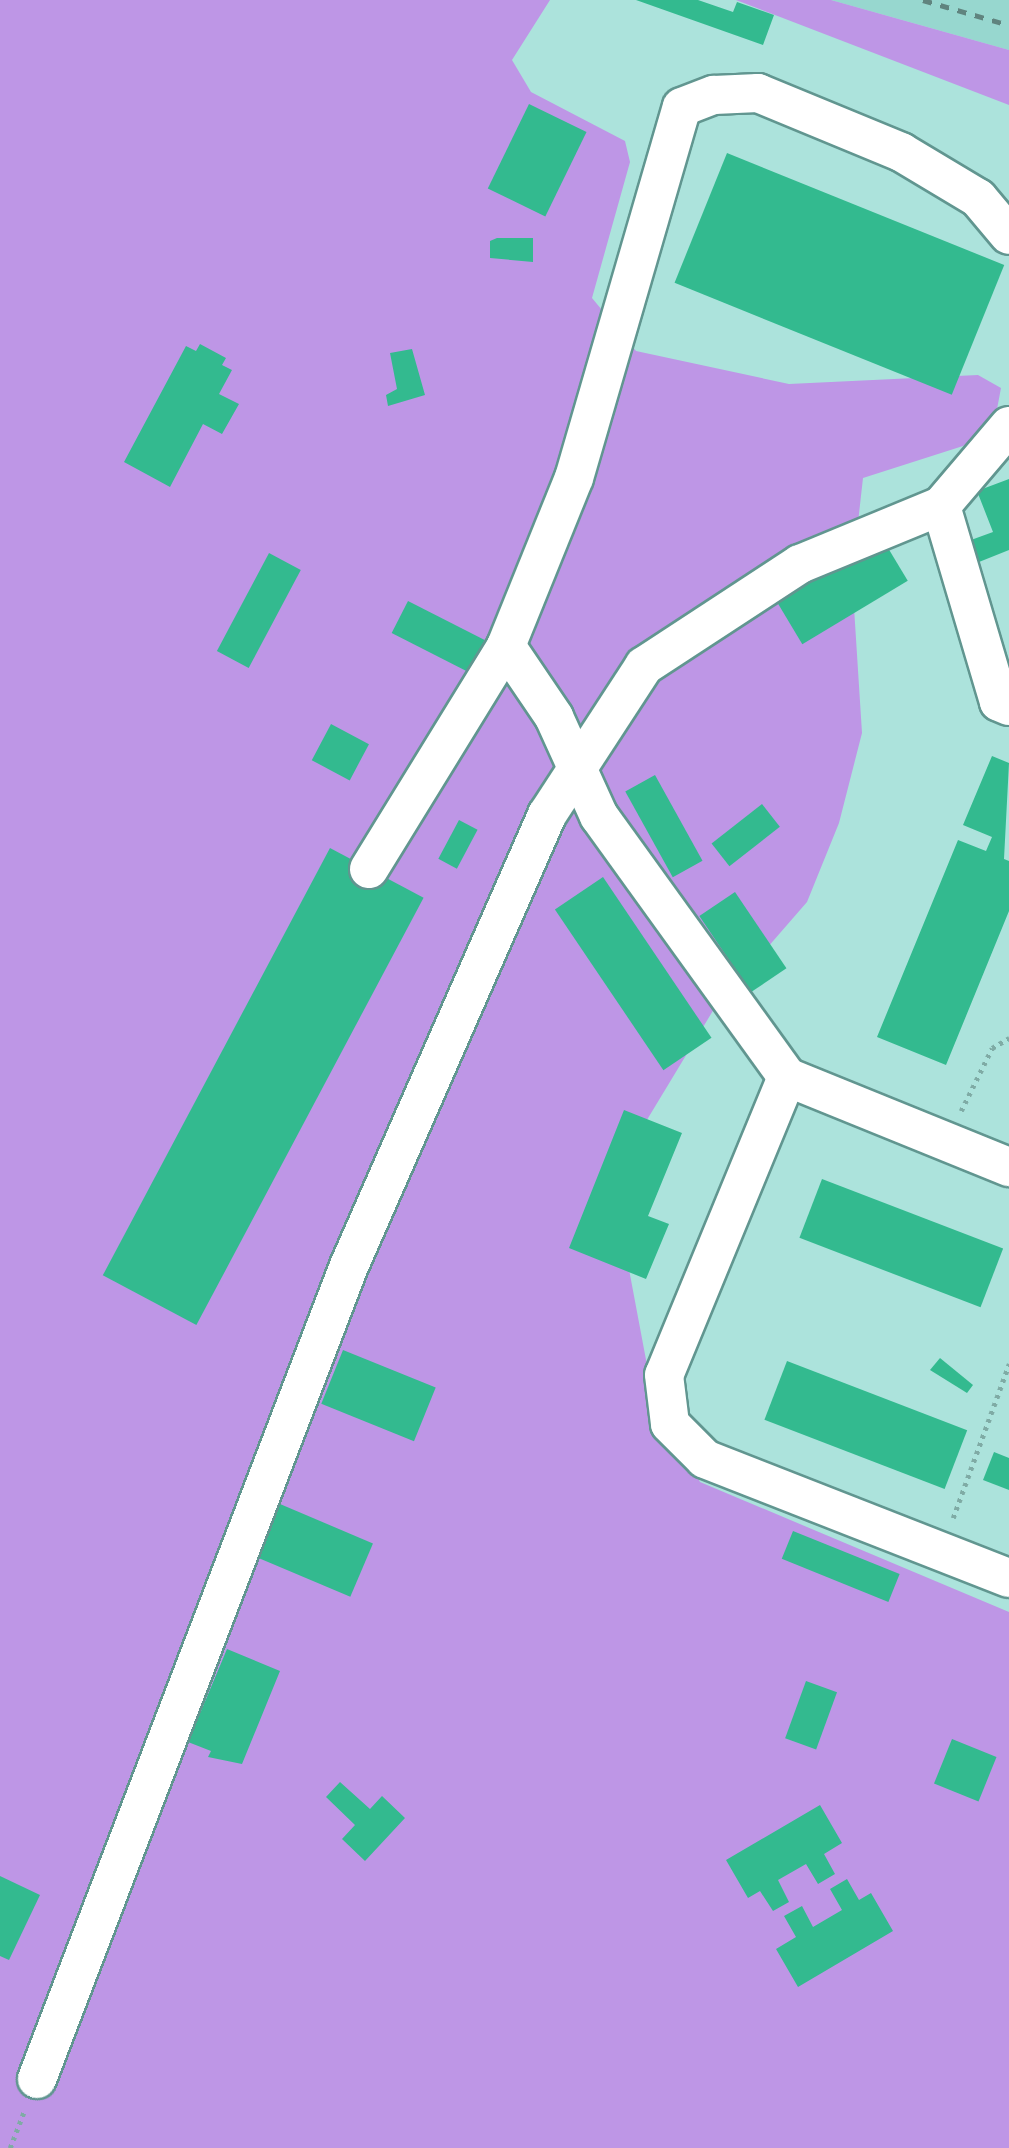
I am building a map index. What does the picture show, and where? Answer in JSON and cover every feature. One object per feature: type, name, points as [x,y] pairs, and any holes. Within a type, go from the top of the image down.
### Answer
[{"type":"lane","points":[[369,869],[506,646],[574,478],[682,107],[714,95],[758,93],[901,152],[978,198],[1009,235]]},
{"type":"lane","points":[[37,2079],[349,1266],[547,815],[644,666],[800,564],[941,506],[993,462],[1009,426]]},
{"type":"lane","points":[[941,506],[999,702],[1009,706]]},
{"type":"lane","points":[[506,646],[554,718],[599,816],[787,1077],[1009,1167]]},
{"type":"lane","points":[[787,1077],[664,1375],[670,1424],[705,1459],[1009,1578]]},
{"type":"path","points":[[947,1142],[992,1048],[1009,1038]]},
{"type":"path","points":[[941,1552],[1009,1364]]},
{"type":"shaded area","points":[[0,0],[550,0],[512,60],[531,92],[625,141],[630,162],[592,298],[636,351],[789,384],[978,375],[1001,388],[994,425],[963,446],[863,478],[852,576],[862,733],[839,823],[807,902],[714,1009],[636,1138],[625,1248],[650,1381],[700,1482],[1009,1612],[1009,2148],[0,2148]]},
{"type":"shaded area","points":[[736,0],[831,0],[1009,50],[1009,105]]},
{"type":"shaded area","points":[[831,0],[1009,0],[1009,50],[906,21]]},
{"type":"building","points":[[636,0],[698,0],[733,12],[737,2],[774,15],[763,45]]},
{"type":"building","points":[[529,104],[587,132],[545,217],[488,188]]},
{"type":"building","points":[[727,153],[1004,265],[952,395],[675,283]]},
{"type":"building","points":[[497,238],[533,238],[533,262],[490,258],[490,241]]},
{"type":"building","points":[[200,344],[226,358],[222,365],[232,370],[219,394],[239,404],[222,434],[203,424],[170,487],[124,462],[186,346],[196,351]]},
{"type":"building","points":[[412,349],[425,395],[388,406],[386,395],[397,389],[390,353]]},
{"type":"building","points":[[1009,479],[1009,550],[979,562],[971,540],[993,532],[977,491]]},
{"type":"building","points":[[882,538],[908,581],[802,644],[777,601]]},
{"type":"building","points":[[269,553],[301,570],[249,668],[217,651]]},
{"type":"building","points":[[408,601],[485,640],[468,672],[392,633]]},
{"type":"building","points":[[331,724],[369,744],[350,780],[312,760]]},
{"type":"building","points":[[992,756],[1009,763],[1004,859],[1009,861],[1009,911],[946,1065],[877,1037],[958,840],[986,851],[992,837],[963,825]]},
{"type":"building","points":[[655,775],[703,861],[673,877],[625,791]]},
{"type":"building","points":[[762,804],[780,827],[729,866],[712,843]]},
{"type":"building","points":[[459,820],[478,830],[457,869],[438,859]]},
{"type":"building","points":[[330,848],[424,898],[196,1325],[103,1275]]},
{"type":"building","points":[[603,877],[711,1038],[663,1070],[555,909]]},
{"type":"building","points":[[735,892],[786,968],[751,992],[699,916]]},
{"type":"building","points":[[624,1110],[682,1133],[648,1216],[669,1224],[646,1279],[569,1248]]},
{"type":"building","points":[[822,1179],[1003,1249],[981,1307],[799,1238]]},
{"type":"building","points":[[343,1350],[436,1387],[414,1441],[321,1404]]},
{"type":"building","points":[[940,1358],[973,1385],[967,1393],[930,1370]]},
{"type":"building","points":[[787,1361],[967,1430],[945,1489],[764,1420]]},
{"type":"building","points":[[994,1452],[1009,1458],[1009,1490],[983,1480]]},
{"type":"building","points":[[280,1504],[373,1543],[350,1597],[257,1557]]},
{"type":"building","points":[[793,1531],[900,1574],[888,1602],[782,1559]]},
{"type":"building","points":[[227,1649],[280,1671],[242,1764],[208,1757],[211,1751],[188,1742]]},
{"type":"building","points":[[806,1681],[837,1692],[816,1750],[785,1738]]},
{"type":"building","points":[[952,1739],[997,1757],[979,1801],[934,1784]]},
{"type":"building","points":[[340,1782],[370,1809],[382,1796],[405,1818],[365,1861],[342,1839],[355,1825],[326,1797]]},
{"type":"building","points":[[820,1805],[842,1843],[824,1854],[835,1874],[818,1884],[806,1864],[778,1880],[789,1902],[773,1911],[760,1891],[748,1898],[726,1860]]},
{"type":"building","points":[[0,1876],[40,1895],[9,1960],[0,1956]]},
{"type":"building","points":[[847,1879],[859,1900],[871,1893],[893,1931],[798,1987],[776,1949],[796,1937],[784,1916],[802,1906],[813,1927],[842,1910],[830,1889]]},
{"type":"railway","points":[[923,0],[1009,25]]}]
